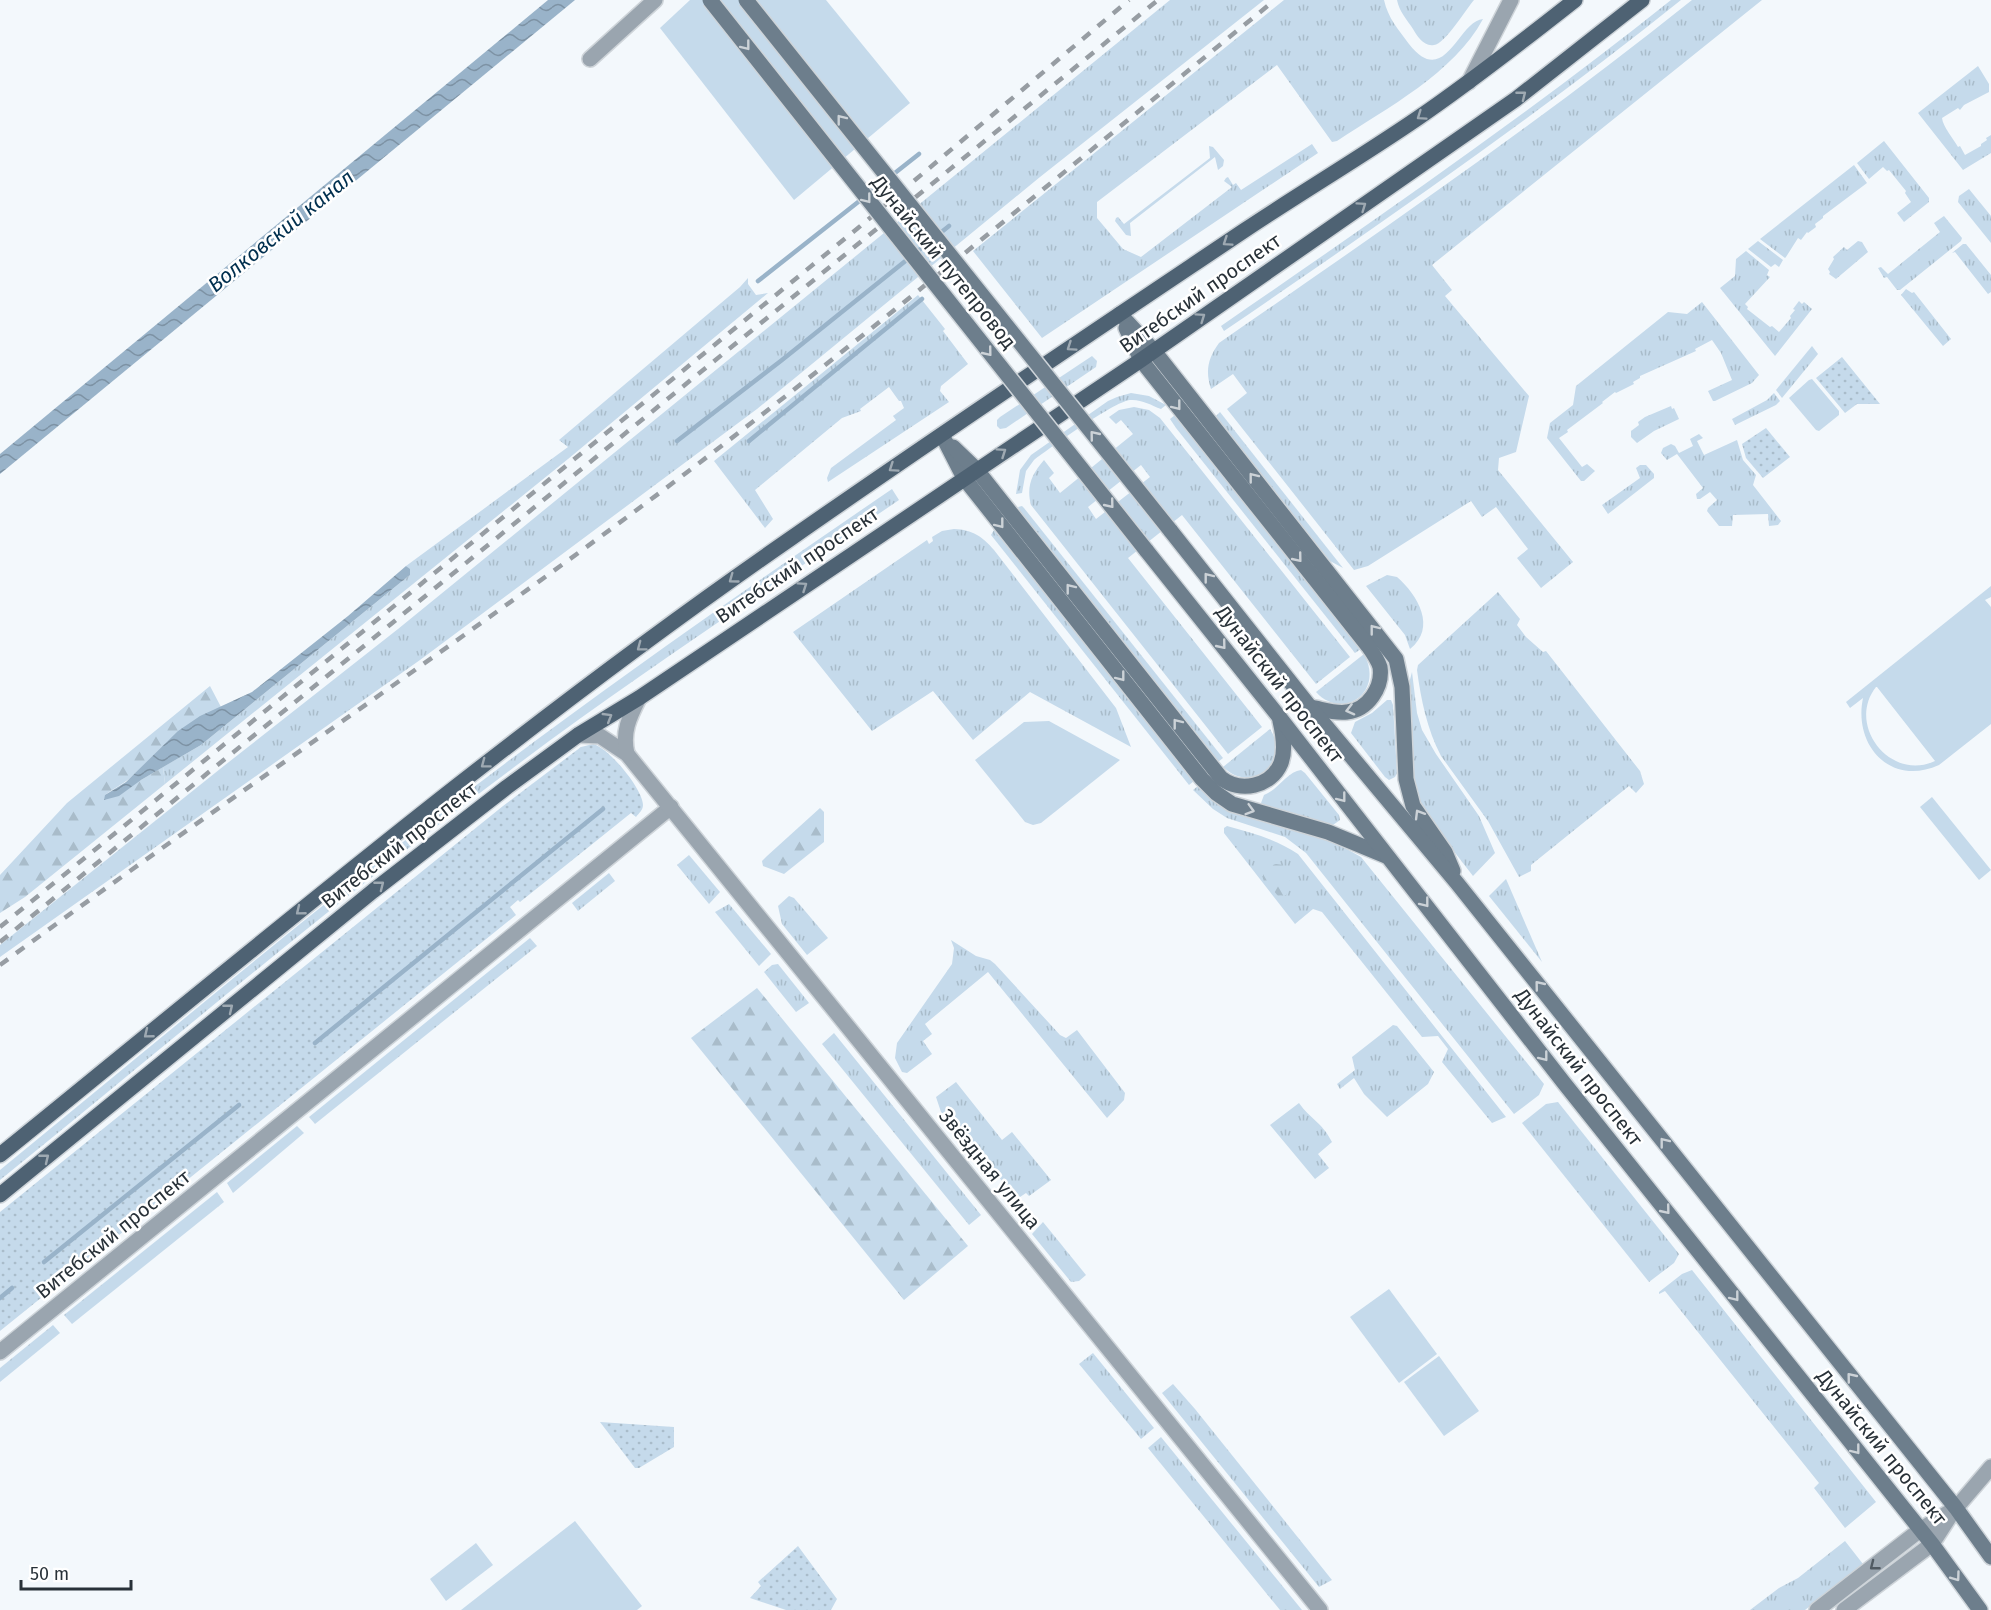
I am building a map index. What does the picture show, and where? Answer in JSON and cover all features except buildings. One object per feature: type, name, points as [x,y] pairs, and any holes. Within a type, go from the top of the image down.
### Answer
[{"type":"main road","name":"Дунайский путепровод","points":[[710,0],[1146,550]]},
{"type":"main road","name":"Дунайский путепровод","points":[[746,0],[1170,530]]},
{"type":"main road","name":"Витебский проспект","points":[[0,1155],[356,865],[481,767],[688,612],[788,540],[1120,314],[1266,216],[1414,121],[1469,82],[1575,0]]},
{"type":"main road","name":"Витебский проспект","points":[[0,1195],[373,891],[578,735],[639,699],[970,473],[1141,360],[1516,99],[1641,0]]},
{"type":"main road","points":[[1120,314],[1154,351],[1396,658],[1402,687],[1406,779],[1413,806],[1445,852],[1457,883]]},
{"type":"main road","points":[[1120,314],[1141,360],[1377,660],[1380,671],[1377,687],[1373,696],[1361,707],[1339,713],[1310,707]]},
{"type":"main road","points":[[942,435],[1195,769],[1216,793],[1241,808],[1328,832],[1389,857]]},
{"type":"main road","points":[[970,473],[1225,781],[1237,786],[1246,786],[1261,783],[1272,775],[1281,763],[1283,754],[1280,718]]},
{"type":"main road","name":"Дунайский проспект","points":[[1170,530],[1310,707],[1457,883],[1956,1508],[1991,1557]]},
{"type":"main road","name":"Дунайский проспект","points":[[1146,550],[1564,1083],[1932,1544],[1980,1610]]},
{"type":"street","points":[[590,59],[655,0]]},
{"type":"street","points":[[1469,82],[1511,0]]},
{"type":"street","points":[[627,754],[624,741],[625,731],[639,699]]},
{"type":"street","name":"Звёздная улица","points":[[578,735],[600,736],[627,754],[1320,1610]]},
{"type":"street","name":"Витебский проспект","points":[[0,1352],[671,807]]},
{"type":"street","points":[[1845,1610],[1932,1544],[1956,1508],[1991,1467]]},
{"type":"street","points":[[1817,1610],[1920,1530],[1956,1508]]},
{"type":"green space","points":[[690,0],[826,0],[910,103],[794,200],[660,28]]},
{"type":"green space","points":[[1170,0],[1264,0],[1040,177],[757,409],[420,660],[0,957],[0,945],[398,629]]},
{"type":"green space","points":[[1284,0],[1384,0],[1391,18],[1409,44],[1421,56],[1432,60],[1442,57],[1466,30],[1483,19],[1455,56],[1437,73],[1398,102],[1337,141],[1332,142],[1277,65],[1097,202],[1097,218],[1123,249],[1141,257],[1232,187],[1224,181],[1226,178],[1228,177],[1233,185],[1236,183],[1241,190],[1312,144],[1318,153],[1042,338],[973,251]]},
{"type":"green space","points":[[1397,0],[1474,0],[1444,39],[1430,45],[1424,43],[1417,35],[1401,12]]},
{"type":"green space","points":[[1671,0],[1681,0],[1513,129],[1224,331],[1221,326],[1505,126]]},
{"type":"green space","points":[[1692,0],[1762,0],[1432,265],[1452,290],[1445,296],[1529,396],[1516,452],[1499,458],[1498,470],[1573,562],[1541,588],[1517,558],[1528,549],[1496,507],[1482,517],[1471,501],[1368,566],[1354,570],[1227,409],[1247,393],[1233,374],[1211,389],[1208,370],[1215,349],[1219,343],[1518,133]]},
{"type":"green space","points":[[1978,66],[1989,84],[1989,92],[1942,118],[1944,125],[1965,155],[1981,146],[1991,135],[1991,153],[1963,170],[1918,113]]},
{"type":"green space","points":[[1884,141],[1929,198],[1929,202],[1904,222],[1897,213],[1911,202],[1906,191],[1889,170],[1883,167],[1869,179],[1857,163]]},
{"type":"green space","points":[[1209,146],[1213,147],[1224,160],[1223,166],[1218,170],[1215,157],[1130,223],[1131,236],[1126,235],[1115,221],[1116,218],[1118,217],[1124,224],[1210,158]]},
{"type":"green space","points":[[1854,165],[1867,183],[1823,216],[1815,224],[1816,227],[1807,232],[1801,240],[1798,238],[1785,258],[1760,239]]},
{"type":"green space","points":[[1969,189],[1991,216],[1991,243],[1958,202],[1959,196]]},
{"type":"green space","points":[[1944,216],[1962,238],[1961,241],[1900,290],[1897,290],[1887,277],[1884,278],[1878,268],[1881,267],[1888,274],[1940,232],[1934,223]]},
{"type":"green space","points":[[1758,241],[1783,260],[1779,267],[1775,264],[1771,267],[1748,249]]},
{"type":"green space","points":[[1858,241],[1862,242],[1868,252],[1836,279],[1829,274],[1828,269],[1833,257],[1844,247],[1847,250]]},
{"type":"green space","points":[[1966,244],[1991,275],[1991,292],[1988,294],[1955,252],[1952,253]]},
{"type":"green space","points":[[1746,251],[1769,270],[1767,275],[1770,277],[1745,304],[1747,309],[1779,332],[1791,318],[1795,310],[1793,309],[1799,301],[1812,309],[1775,356],[1720,288],[1735,276],[1736,259]]},
{"type":"green space","points":[[748,278],[748,284],[756,295],[768,293],[568,459],[165,784],[163,767],[201,745],[410,575],[410,570],[406,566],[568,447],[559,440]]},
{"type":"green space","points":[[1906,289],[1914,292],[1951,339],[1943,346],[1901,295]]},
{"type":"green space","points":[[918,295],[945,329],[943,331],[968,364],[941,386],[940,391],[949,402],[828,482],[827,478],[831,468],[896,420],[893,416],[904,408],[889,387],[860,409],[861,411],[842,418],[755,490],[773,519],[765,528],[714,461]]},
{"type":"green space","points":[[1702,302],[1759,375],[1752,383],[1713,401],[1708,391],[1732,380],[1721,353],[1712,340],[1695,349],[1696,351],[1640,376],[1633,382],[1634,384],[1615,392],[1559,438],[1582,467],[1587,464],[1595,471],[1581,481],[1547,438],[1550,423],[1573,405],[1576,386],[1668,312],[1687,314]]},
{"type":"green space","points":[[1812,346],[1818,354],[1782,398],[1776,390]]},
{"type":"green space","points":[[1092,356],[1097,361],[1096,367],[1006,428],[1000,429],[997,426],[997,420],[1000,417]]},
{"type":"green space","points":[[1842,357],[1880,404],[1857,404],[1845,413],[1816,378]]},
{"type":"green space","points":[[1812,379],[1839,411],[1839,415],[1819,431],[1789,398]]},
{"type":"green space","points":[[1131,393],[1149,396],[1166,405],[1161,409],[1142,401],[1130,400],[1110,409],[1034,460],[1026,471],[1022,493],[1016,494],[1020,470],[1031,455],[1108,401]]},
{"type":"green space","points":[[1774,393],[1780,401],[1776,405],[1735,425],[1732,419],[1767,400]]},
{"type":"green space","points":[[1671,406],[1679,419],[1654,431],[1637,443],[1631,437],[1631,431],[1639,425],[1638,422]]},
{"type":"green space","points":[[1134,407],[1149,410],[1160,418],[1350,657],[1316,684],[1182,515],[1128,558],[1262,727],[1228,754],[1031,505],[1029,492],[1031,481],[1044,460],[1054,473],[1049,478],[1060,493],[1133,434],[1121,420],[1116,424],[1109,417],[1119,410]],"holes":[[[1141,465],[1150,477],[1096,519],[1088,507]]]},
{"type":"green space","points":[[1220,412],[1343,568],[1330,561],[1215,417]]},
{"type":"green space","points":[[1175,415],[1361,649],[1355,653],[1176,428],[1170,419]]},
{"type":"green space","points":[[1766,428],[1790,457],[1763,478],[1746,458],[1742,444]]},
{"type":"green space","points":[[1699,434],[1703,438],[1697,441],[1704,455],[1737,440],[1743,460],[1756,475],[1753,485],[1781,521],[1778,525],[1769,526],[1768,514],[1733,515],[1732,526],[1719,526],[1707,511],[1717,500],[1710,492],[1697,499],[1696,494],[1703,488],[1677,454],[1667,460],[1661,453],[1663,448],[1671,444],[1679,453],[1693,446],[1690,439]]},
{"type":"green space","points":[[1646,465],[1654,474],[1654,478],[1608,514],[1602,505],[1640,478],[1636,468]]},
{"type":"green space","points":[[892,489],[899,500],[656,665],[513,768],[318,920],[0,1180],[0,1170],[383,857],[662,648]]},
{"type":"green space","points":[[1022,506],[1223,758],[1218,762],[1022,515],[1018,507]]},
{"type":"green space","points":[[954,529],[977,535],[994,550],[1116,708],[1131,747],[1030,692],[973,740],[933,691],[872,731],[793,632],[927,540],[929,544],[933,541],[932,537],[942,531]]},
{"type":"green space","points":[[994,530],[1194,781],[1189,785],[991,535]]},
{"type":"green space","points":[[1387,575],[1397,577],[1405,584],[1422,612],[1422,631],[1418,641],[1410,649],[1405,635],[1366,586]]},
{"type":"green space","points":[[1991,586],[1991,597],[1985,600],[1991,607],[1991,724],[1939,765],[1922,770],[1905,771],[1879,758],[1870,746],[1861,716],[1863,698],[1850,708],[1846,702]],"holes":[[[1877,687],[1935,761],[1918,765],[1903,764],[1889,757],[1877,746],[1866,718],[1868,702]]]},
{"type":"green space","points":[[1498,592],[1520,619],[1517,625],[1526,637],[1543,652],[1546,651],[1640,771],[1644,784],[1636,793],[1629,786],[1531,865],[1531,871],[1519,877],[1488,821],[1441,756],[1425,714],[1417,670],[1418,665]]},
{"type":"green space","points":[[1364,654],[1369,668],[1369,680],[1365,691],[1358,698],[1348,703],[1337,704],[1326,700],[1316,692]]},
{"type":"green space","points":[[1412,672],[1417,713],[1422,730],[1479,816],[1495,853],[1473,876],[1422,810],[1413,781],[1408,687]]},
{"type":"green space","points":[[210,686],[221,707],[183,730],[129,779],[105,795],[141,780],[163,767],[165,784],[25,897],[0,913],[0,875],[67,803]]},
{"type":"green space","points":[[1387,700],[1391,700],[1393,705],[1397,773],[1389,780],[1351,733],[1355,722],[1372,713]]},
{"type":"green space","points":[[1049,721],[1120,760],[1041,823],[1033,825],[1025,822],[975,760],[1024,722]]},
{"type":"green space","points":[[1270,729],[1276,753],[1266,771],[1246,778],[1234,775],[1223,767]]},
{"type":"green space","points":[[593,744],[615,760],[637,789],[643,805],[636,817],[631,813],[520,902],[518,900],[510,907],[516,915],[0,1331],[0,1212],[503,806],[581,747]]},
{"type":"green space","points":[[1301,770],[1339,815],[1340,820],[1333,825],[1265,807],[1261,803],[1264,795],[1296,771]]},
{"type":"green space","points":[[1198,786],[1213,801],[1229,812],[1336,843],[1361,857],[1544,1084],[1539,1095],[1514,1114],[1306,853],[1285,837],[1227,818],[1213,809],[1193,790]]},
{"type":"green space","points":[[1932,797],[1991,870],[1979,880],[1920,807]]},
{"type":"green space","points":[[820,808],[824,812],[824,842],[784,874],[763,866],[762,861]]},
{"type":"green space","points":[[1227,826],[1272,840],[1298,854],[1506,1117],[1492,1123],[1442,1062],[1448,1049],[1438,1036],[1422,1037],[1322,912],[1313,909],[1295,924],[1224,833],[1224,828]]},
{"type":"green space","points":[[689,855],[720,892],[709,904],[677,865]]},
{"type":"green space","points":[[1283,865],[1291,885],[1286,895],[1278,896],[1263,878],[1265,867]]},
{"type":"green space","points":[[609,873],[615,881],[578,911],[572,903]]},
{"type":"green space","points":[[1506,879],[1542,962],[1489,896]]},
{"type":"green space","points":[[789,896],[794,898],[828,938],[807,955],[782,924],[778,906]]},
{"type":"green space","points":[[729,904],[771,954],[759,966],[715,912]]},
{"type":"green space","points":[[530,938],[537,946],[315,1124],[309,1117]]},
{"type":"green space","points":[[951,940],[976,956],[995,964],[1060,1035],[1066,1038],[1077,1030],[1125,1093],[1124,1100],[1107,1118],[988,972],[925,1024],[932,1034],[923,1041],[932,1054],[907,1073],[902,1072],[895,1058],[897,1043],[952,964],[954,948]]},
{"type":"green space","points":[[778,964],[809,1003],[796,1012],[764,972],[772,965]]},
{"type":"green space","points":[[757,988],[968,1246],[904,1300],[691,1038]]},
{"type":"green space","points":[[1393,1025],[1397,1026],[1434,1072],[1428,1084],[1387,1117],[1364,1094],[1354,1078],[1340,1089],[1337,1084],[1355,1070],[1352,1057]]},
{"type":"green space","points":[[834,1033],[981,1215],[969,1225],[822,1044]]},
{"type":"green space","points":[[956,1082],[1002,1140],[1012,1132],[1051,1180],[1029,1196],[1026,1193],[1017,1199],[988,1164],[985,1166],[941,1112],[936,1097]]},
{"type":"green space","points":[[1558,1102],[1679,1254],[1674,1263],[1649,1282],[1522,1123],[1546,1104]]},
{"type":"green space","points":[[1299,1103],[1332,1142],[1318,1154],[1329,1168],[1315,1179],[1270,1125]]},
{"type":"green space","points":[[297,1126],[304,1133],[233,1193],[227,1183]]},
{"type":"green space","points":[[217,1192],[224,1202],[72,1324],[64,1315]]},
{"type":"green space","points":[[1043,1222],[1086,1275],[1079,1281],[1071,1282],[1032,1234]]},
{"type":"green space","points":[[1692,1270],[1876,1502],[1845,1528],[1814,1488],[1819,1483],[1665,1291],[1659,1294],[1682,1274]]},
{"type":"green space","points":[[1389,1289],[1437,1354],[1399,1383],[1350,1317]]},
{"type":"green space","points":[[53,1325],[60,1333],[0,1382],[0,1368]]},
{"type":"green space","points":[[1093,1353],[1154,1428],[1141,1439],[1079,1364]]},
{"type":"green space","points":[[1439,1356],[1479,1411],[1444,1436],[1404,1382]]},
{"type":"green space","points":[[1173,1384],[1332,1580],[1319,1587],[1162,1393]]},
{"type":"green space","points":[[600,1422],[674,1427],[674,1447],[639,1468],[635,1468]]},
{"type":"green space","points":[[1161,1437],[1302,1610],[1280,1610],[1148,1448]]},
{"type":"green space","points":[[575,1521],[642,1606],[637,1610],[461,1610]]},
{"type":"green space","points":[[1845,1541],[1863,1564],[1805,1610],[1750,1610],[1779,1588],[1798,1578]]},
{"type":"green space","points":[[476,1543],[493,1565],[446,1601],[430,1579]]},
{"type":"green space","points":[[798,1546],[837,1599],[831,1610],[786,1610],[750,1598],[761,1586],[758,1582]]},
{"type":"water","name":"Волковский канал","points":[[548,0],[575,0],[0,474],[0,454]]},
{"type":"water","points":[[406,566],[410,569],[410,575],[201,745],[141,780],[119,796],[104,800],[105,795],[126,782],[178,731],[200,716],[252,692],[348,616]]},
{"type":"waterway","points":[[758,281],[919,154]]},
{"type":"waterway","points":[[677,441],[949,226]]},
{"type":"waterway","points":[[749,441],[922,299]]},
{"type":"waterway","points":[[315,1043],[603,809]]},
{"type":"waterway","points":[[44,1262],[239,1105]]},
{"type":"waterway","points":[[0,1298],[12,1288]]},
{"type":"railway","points":[[0,927],[858,228],[1129,0]]},
{"type":"railway","points":[[0,942],[1158,0]]},
{"type":"railway","points":[[0,965],[516,598],[686,473],[909,298],[1275,0]]}]
